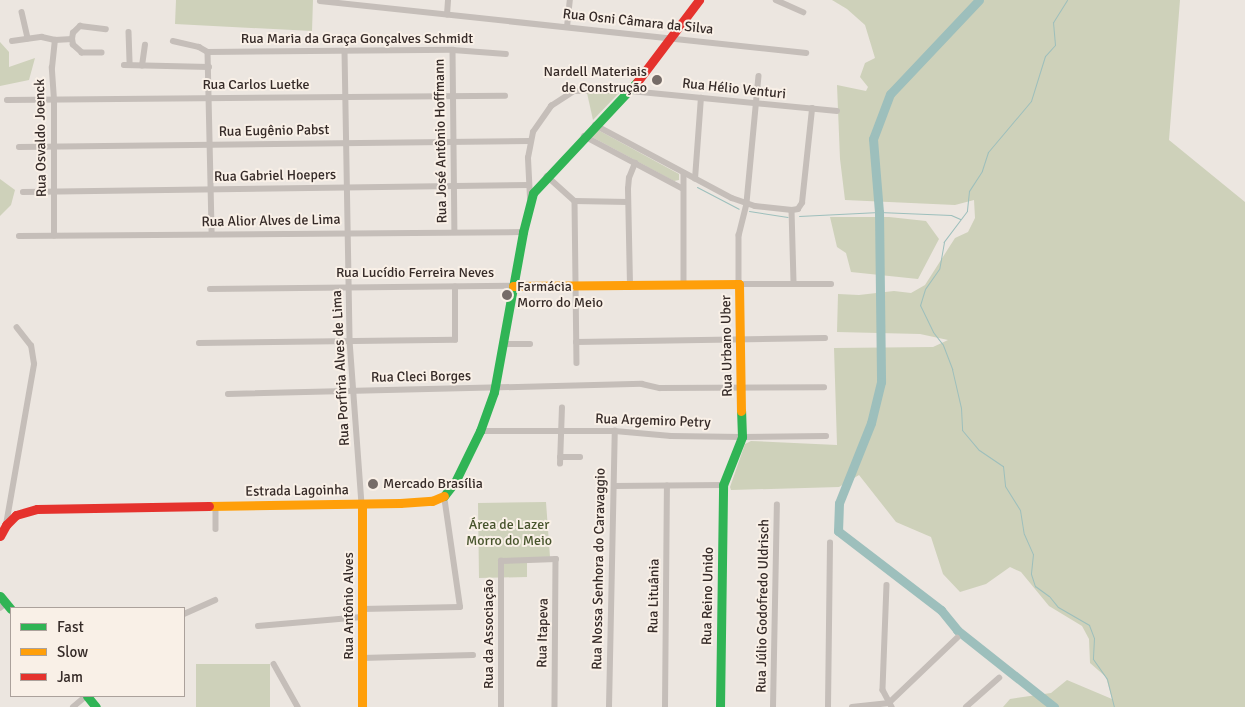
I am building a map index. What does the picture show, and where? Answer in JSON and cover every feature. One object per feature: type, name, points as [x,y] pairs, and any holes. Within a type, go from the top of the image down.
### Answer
[{"type":"main road","points":[[444,496],[455,482],[480,431],[495,388],[530,199],[546,176],[628,91],[700,0]]},
{"type":"main road","name":"Rua Lucídio Ferreira Neves","points":[[513,286],[739,284]]},
{"type":"main road","name":"Rua Urbano Uber","points":[[723,485],[742,437],[739,284]]},
{"type":"main road","name":"Rua Reino Unido","points":[[720,707],[723,485]]},
{"type":"main road","name":"Estrada Lagoinha","points":[[0,536],[6,525],[24,512],[37,509],[426,502],[444,496]]},
{"type":"main road","name":"Rua Antônio Alves","points":[[362,504],[362,707]]},
{"type":"main road","points":[[87,697],[96,707]]},
{"type":"street","points":[[447,15],[448,0]]},
{"type":"street","points":[[567,28],[570,0]]},
{"type":"street","points":[[776,0],[803,12]]},
{"type":"street","name":"Rua Osni Câmara da Silva","points":[[320,2],[806,52]]},
{"type":"street","points":[[22,12],[28,38]]},
{"type":"street","points":[[102,53],[82,53],[73,45],[72,39],[74,32],[80,26],[106,29]]},
{"type":"street","points":[[129,32],[127,65],[208,67]]},
{"type":"street","points":[[12,41],[42,37],[55,40],[72,39]]},
{"type":"street","name":"Rua Osvaldo Joenck","points":[[54,236],[54,100],[52,68],[55,40]]},
{"type":"street","points":[[173,41],[199,47],[208,52],[212,234]]},
{"type":"street","points":[[142,66],[145,45]]},
{"type":"street","name":"Rua Maria da Graça Gonçalves Schmidt","points":[[208,52],[453,50],[506,54]]},
{"type":"street","name":"Rua José Antônio Hoffmann","points":[[453,50],[455,232]]},
{"type":"street","name":"Rua Porfíria Alves de Lima","points":[[346,51],[350,341],[352,391],[362,504]]},
{"type":"street","name":"Rua Urbano Uber","points":[[739,284],[739,235],[747,204],[759,76]]},
{"type":"street","points":[[530,199],[530,141],[536,126],[547,110],[569,94],[584,89],[628,91]]},
{"type":"street","name":"Rua Hélio Venturi","points":[[628,91],[837,111]]},
{"type":"street","name":"Rua Carlos Luetke","points":[[7,100],[506,96]]},
{"type":"street","points":[[695,179],[701,98]]},
{"type":"street","points":[[595,125],[695,179],[747,204],[792,210],[801,206],[812,109]]},
{"type":"street","points":[[584,136],[682,188]]},
{"type":"street","name":"Rua Eugênio Pabst","points":[[18,147],[530,141]]},
{"type":"street","points":[[630,285],[628,202],[629,178],[635,163]]},
{"type":"street","points":[[684,172],[682,188],[684,284]]},
{"type":"street","points":[[546,176],[576,201],[628,202]]},
{"type":"street","name":"Rua Gabriel Hoepers","points":[[22,192],[529,185]]},
{"type":"street","points":[[576,201],[576,363]]},
{"type":"street","points":[[792,210],[794,284]]},
{"type":"street","name":"Rua Alior Alves de Lima","points":[[19,236],[523,232]]},
{"type":"street","name":"Rua Lucídio Ferreira Neves","points":[[739,284],[831,284]]},
{"type":"street","name":"Rua Lucídio Ferreira Neves","points":[[210,289],[513,286]]},
{"type":"street","points":[[199,343],[456,340],[455,287]]},
{"type":"street","points":[[6,525],[34,364],[31,346],[18,328]]},
{"type":"street","points":[[576,342],[826,338]]},
{"type":"street","points":[[503,344],[530,344]]},
{"type":"street","name":"Rua Cleci Borges","points":[[228,394],[642,384],[660,388],[824,387]]},
{"type":"street","points":[[562,408],[560,461],[580,457]]},
{"type":"street","name":"Rua Argemiro Petry","points":[[480,431],[615,431],[671,436],[826,436]]},
{"type":"street","name":"Rua Nossa Senhora do Caravaggio","points":[[608,707],[615,431]]},
{"type":"street","points":[[614,486],[723,485]]},
{"type":"street","name":"Rua Lituânia","points":[[665,707],[667,486]]},
{"type":"street","points":[[258,626],[362,613],[460,607],[444,496]]},
{"type":"street","name":"Rua Júlio Godofredo Uldrisch","points":[[773,707],[777,504]]},
{"type":"street","points":[[216,506],[216,529]]},
{"type":"street","points":[[828,707],[830,543]]},
{"type":"street","name":"Rua Itapeva","points":[[501,561],[556,559],[555,707]]},
{"type":"street","name":"Rua da Associação","points":[[501,561],[501,707]]},
{"type":"street","points":[[888,585],[883,690],[891,705]]},
{"type":"street","points":[[185,614],[215,600]]},
{"type":"street","points":[[852,707],[891,705],[958,638]]},
{"type":"street","points":[[362,658],[474,656]]},
{"type":"street","points":[[274,664],[298,707]]},
{"type":"street","points":[[966,707],[999,678]]},
{"type":"street","points":[[73,707],[85,697]]},
{"type":"green space","points":[[176,0],[313,0],[312,31],[175,24]]},
{"type":"green space","points":[[832,0],[1180,0],[1169,140],[1245,202],[1245,707],[1003,707],[1010,699],[1051,693],[1067,680],[1112,699],[1106,677],[1090,663],[1089,639],[1082,626],[1049,606],[1021,572],[1010,567],[986,584],[960,592],[943,574],[931,537],[896,522],[859,475],[839,487],[731,490],[730,487],[745,444],[751,441],[837,445],[834,348],[933,347],[948,340],[920,334],[837,332],[838,294],[859,295],[894,291],[911,293],[925,285],[955,238],[968,232],[975,218],[974,200],[955,205],[845,200],[840,159],[837,85],[866,91],[868,87],[860,77],[865,63],[875,58],[865,25],[847,9]]},
{"type":"green space","points":[[0,42],[9,52],[9,67],[35,58],[29,80],[0,86]]},
{"type":"green space","points":[[587,93],[619,93],[593,120]]},
{"type":"green space","points":[[598,130],[679,174],[679,180],[674,181],[592,137],[593,133]]},
{"type":"green space","points":[[0,179],[15,190],[11,205],[0,216]]},
{"type":"green space","points":[[830,217],[889,217],[926,221],[939,239],[918,279],[851,272],[846,253],[837,247]]},
{"type":"green space","name":"Área de Lazer Morro do Meio","points":[[546,502],[550,557],[527,558],[527,577],[479,578],[478,503]]},
{"type":"green space","points":[[196,664],[270,664],[270,707],[196,707]]},
{"type":"waterway","points":[[979,0],[890,94],[873,139],[879,212],[881,382],[871,423],[839,503],[838,531],[941,610],[957,630],[1054,707]]},
{"type":"waterway","points":[[1067,0],[1053,22],[1055,45],[1045,56],[1031,101],[988,152],[982,171],[969,191],[967,211],[944,242],[939,269],[925,289],[920,305],[933,332],[943,345],[952,369],[961,408],[962,430],[979,450],[1003,466],[1005,486],[1020,510],[1024,534],[1033,554],[1031,574],[1035,586],[1049,596],[1058,607],[1089,625],[1094,638],[1093,659],[1107,679],[1114,707]]},
{"type":"waterway","points":[[697,187],[739,209]]},
{"type":"waterway","points":[[749,211],[788,217]]},
{"type":"waterway","points":[[799,216],[879,212],[951,215],[960,219]]},
{"type":"traffic: fast","points":[[444,496],[455,482],[480,431],[494,392],[523,232],[533,193],[637,82]]},
{"type":"traffic: fast","points":[[720,707],[723,485],[742,437],[741,411]]},
{"type":"traffic: fast","points":[[0,596],[10,608]]},
{"type":"traffic: fast","points":[[88,697],[96,707]]},
{"type":"traffic: slow","points":[[513,286],[739,284],[741,411]]},
{"type":"traffic: slow","points":[[209,506],[400,503],[432,501],[444,496]]},
{"type":"traffic: slow","points":[[362,504],[362,707]]},
{"type":"traffic: jam","points":[[637,82],[699,0]]},
{"type":"traffic: jam","points":[[0,536],[6,525],[16,515],[37,509],[209,506]]},
{"type":"place","name":"Nardell Materiais de Construção","points":[[657,80]]},
{"type":"place","name":"Farmácia Morro do Meio","points":[[507,295]]},
{"type":"place","name":"Mercado Brasília","points":[[373,484]]}]
